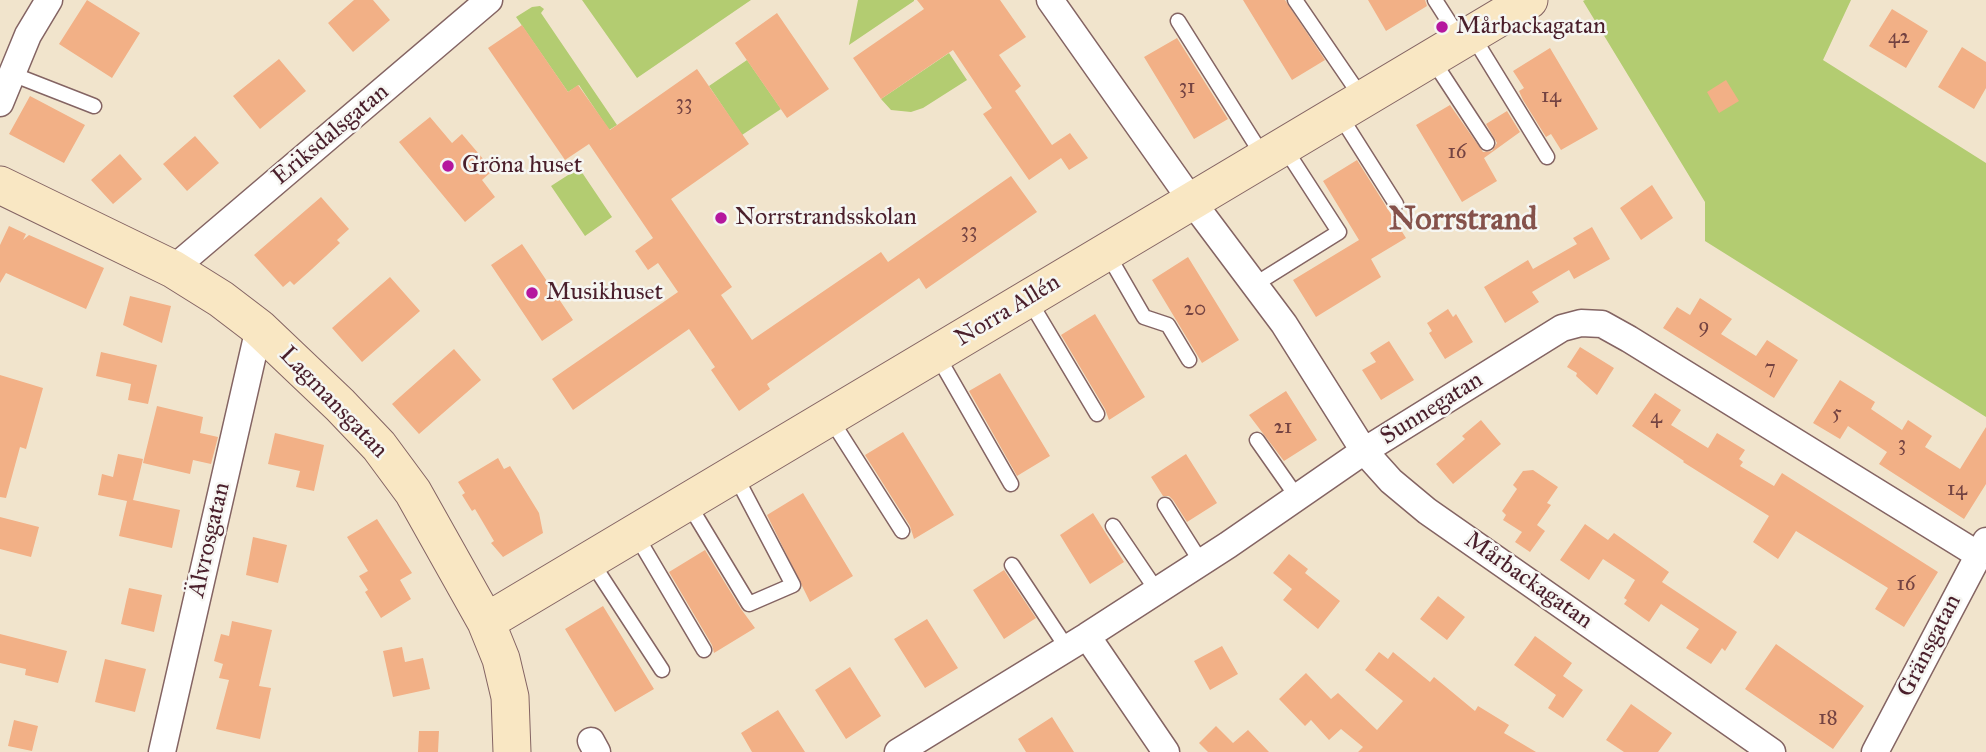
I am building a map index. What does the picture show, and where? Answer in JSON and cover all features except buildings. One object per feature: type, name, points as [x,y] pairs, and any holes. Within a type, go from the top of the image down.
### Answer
[{"type":"street","points":[[0,103],[9,66],[49,0]]},
{"type":"street","name":"Eriksdalsgatan","points":[[173,269],[489,0]]},
{"type":"street","name":"Mårbackagatan","points":[[1050,0],[1191,200],[1284,324],[1364,451],[1391,481],[1427,511],[1772,752]]},
{"type":"street","name":"Norra Allén","points":[[486,622],[1529,0]]},
{"type":"street","name":"Lagmansgatan","points":[[0,185],[173,269],[221,299],[259,328],[379,446],[413,492],[486,622],[501,659],[510,697],[512,752]]},
{"type":"street","name":"Sunnegatan","points":[[898,752],[1157,591],[1364,451],[1562,328],[1581,323],[1602,324],[1629,339],[1982,548]]},
{"type":"street","name":"Älvrosgatan","points":[[162,752],[259,328]]},
{"type":"street","name":"Gränsgatan","points":[[1875,752],[1982,548]]},
{"type":"street","points":[[1077,642],[1166,752]]},
{"type":"lane","points":[[1295,0],[1350,106],[1396,204]]},
{"type":"lane","points":[[1435,0],[1455,44],[1487,143]]},
{"type":"lane","points":[[1178,21],[1274,152],[1339,232],[1254,285]]},
{"type":"lane","points":[[1455,44],[1547,157]]},
{"type":"lane","points":[[9,66],[94,106]]},
{"type":"lane","points":[[1106,251],[1144,317],[1168,325],[1189,359]]},
{"type":"lane","points":[[1028,299],[1097,414]]},
{"type":"lane","points":[[937,355],[1011,484]]},
{"type":"lane","points":[[830,418],[902,531]]},
{"type":"lane","points":[[1257,440],[1297,498]]},
{"type":"lane","points":[[688,503],[749,604],[793,585],[735,475]]},
{"type":"lane","points":[[1165,505],[1201,562]]},
{"type":"lane","points":[[1112,526],[1157,591]]},
{"type":"lane","points":[[636,534],[704,650]]},
{"type":"lane","points":[[590,560],[662,670]]},
{"type":"lane","points":[[1012,565],[1077,642]]},
{"type":"green space","points":[[582,0],[751,0],[637,78]]},
{"type":"green space","points":[[858,0],[914,0],[914,1],[849,45]]},
{"type":"green space","points":[[1851,0],[1823,60],[1986,163],[1986,417],[1705,241],[1705,202],[1583,1]]},
{"type":"green space","points":[[540,6],[544,9],[541,13],[617,125],[609,130],[579,85],[568,92],[516,17],[532,7]]},
{"type":"green space","points":[[949,53],[967,80],[923,108],[911,112],[891,110],[881,99]]},
{"type":"green space","points":[[747,60],[781,109],[742,135],[709,86]]},
{"type":"green space","points":[[579,168],[612,217],[585,236],[551,186]]},
{"type":"place","name":"Mårbackagatan","points":[[1442,27]]},
{"type":"place","name":"Gröna huset","points":[[448,166]]},
{"type":"place","name":"Norrstrandsskolan","points":[[721,218]]},
{"type":"place","name":"Musikhuset","points":[[532,293]]},
{"type":"district","name":"Norrstrand","points":[[1463,221]]}]
